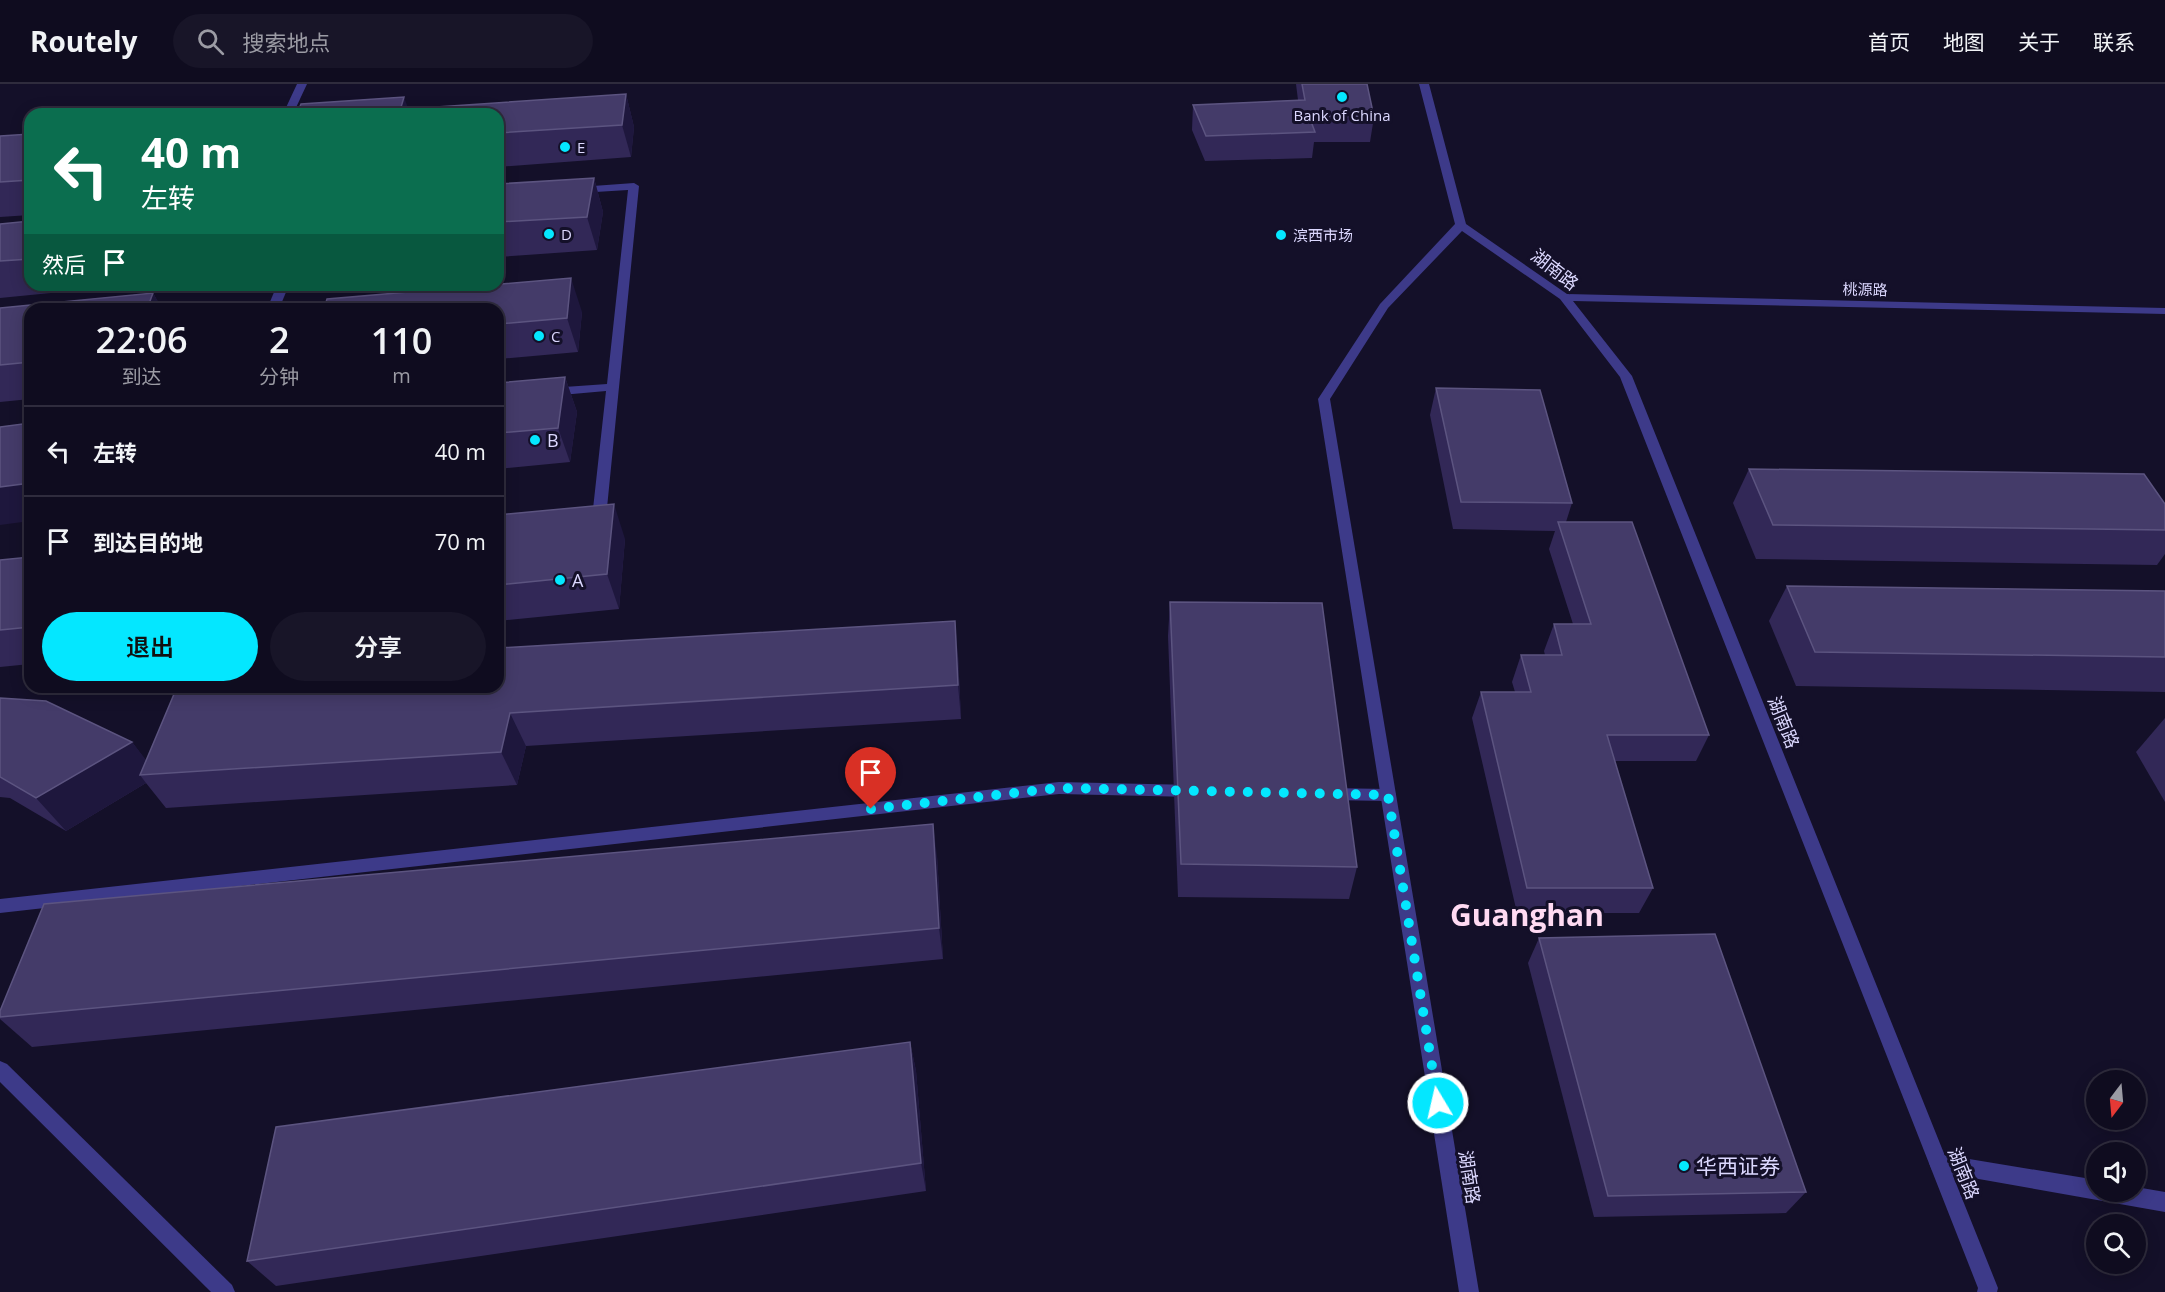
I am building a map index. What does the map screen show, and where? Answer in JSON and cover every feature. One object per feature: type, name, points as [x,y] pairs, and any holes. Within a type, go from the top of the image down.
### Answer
[{"type":"street","points":[[291,108],[302,84]]},
{"type":"street","points":[[1424,84],[1461,225]]},
{"type":"street","points":[[566,191],[633,186],[599,518]]},
{"type":"street","name":"湖南路","points":[[1468,1292],[1324,399],[1384,306],[1461,225],[1564,297],[1626,376],[1939,1163],[1988,1288],[1987,1292]]},
{"type":"street","name":"桃源路","points":[[1564,297],[2165,311]]},
{"type":"street","points":[[532,393],[612,387]]},
{"type":"street","points":[[0,906],[1059,788],[1208,791]]},
{"type":"street","points":[[1311,794],[1388,795]]},
{"type":"street","points":[[0,1070],[225,1292]]},
{"type":"street","points":[[1939,1163],[2086,1189]]},
{"type":"street","points":[[2146,1199],[2165,1202]]},
{"type":"building","points":[[1302,84],[1367,84],[1374,117],[1309,116],[1315,132],[1206,136],[1193,105],[1305,100]]},
{"type":"building","points":[[626,94],[622,125],[504,133],[504,108],[422,108]]},
{"type":"building","points":[[404,97],[401,108],[299,108],[301,104]]},
{"type":"building","points":[[24,134],[24,180],[0,182],[0,136]]},
{"type":"building","points":[[594,178],[587,217],[504,222],[504,184]]},
{"type":"building","points":[[24,222],[24,259],[0,261],[0,224]]},
{"type":"building","points":[[571,278],[567,318],[504,323],[504,303],[326,303],[327,299],[420,291],[504,291],[504,284]]},
{"type":"building","points":[[153,293],[149,303],[51,303]]},
{"type":"building","points":[[24,306],[24,363],[0,365],[0,308]]},
{"type":"building","points":[[565,377],[558,428],[504,432],[504,382]]},
{"type":"building","points":[[1436,388],[1540,390],[1572,503],[1461,502]]},
{"type":"building","points":[[24,424],[24,484],[0,487],[0,427]]},
{"type":"building","points":[[1749,469],[2144,474],[2165,504],[2165,530],[1773,525]]},
{"type":"building","points":[[614,504],[607,574],[504,584],[504,514]]},
{"type":"building","points":[[1558,522],[1632,522],[1709,735],[1607,735],[1653,888],[1527,888],[1481,692],[1531,692],[1521,655],[1562,655],[1554,624],[1591,624]]},
{"type":"building","points":[[24,558],[24,628],[0,630],[0,560]]},
{"type":"building","points":[[1787,586],[2165,591],[2165,657],[1815,652]]},
{"type":"building","points":[[1170,602],[1322,603],[1357,867],[1181,864]]},
{"type":"building","points":[[955,621],[958,685],[510,713],[501,752],[140,775],[174,693],[504,693],[504,648]]},
{"type":"building","points":[[0,698],[46,701],[132,742],[36,798],[0,777]]},
{"type":"building","points":[[933,824],[939,928],[0,1017],[0,1011],[44,904]]},
{"type":"building","points":[[1715,934],[1806,1192],[1608,1196],[1539,938]]},
{"type":"building","points":[[910,1042],[921,1163],[247,1261],[276,1127]]},
{"type":"place","name":"Bank of China","points":[[1342,97]]},
{"type":"place","name":"E","points":[[565,147]]},
{"type":"place","name":"D","points":[[549,234]]},
{"type":"place","name":"滨西市场","points":[[1281,235]]},
{"type":"place","name":"C","points":[[539,336]]},
{"type":"place","name":"B","points":[[535,440]]},
{"type":"place","name":"A","points":[[560,580]]},
{"type":"place","name":"华西证券","points":[[1684,1166]]},
{"type":"district","name":"Guanghan","points":[[1527,914]]},
{"type":"route","points":[[871,809],[1059,788],[1388,795],[1438,1103]]}]
